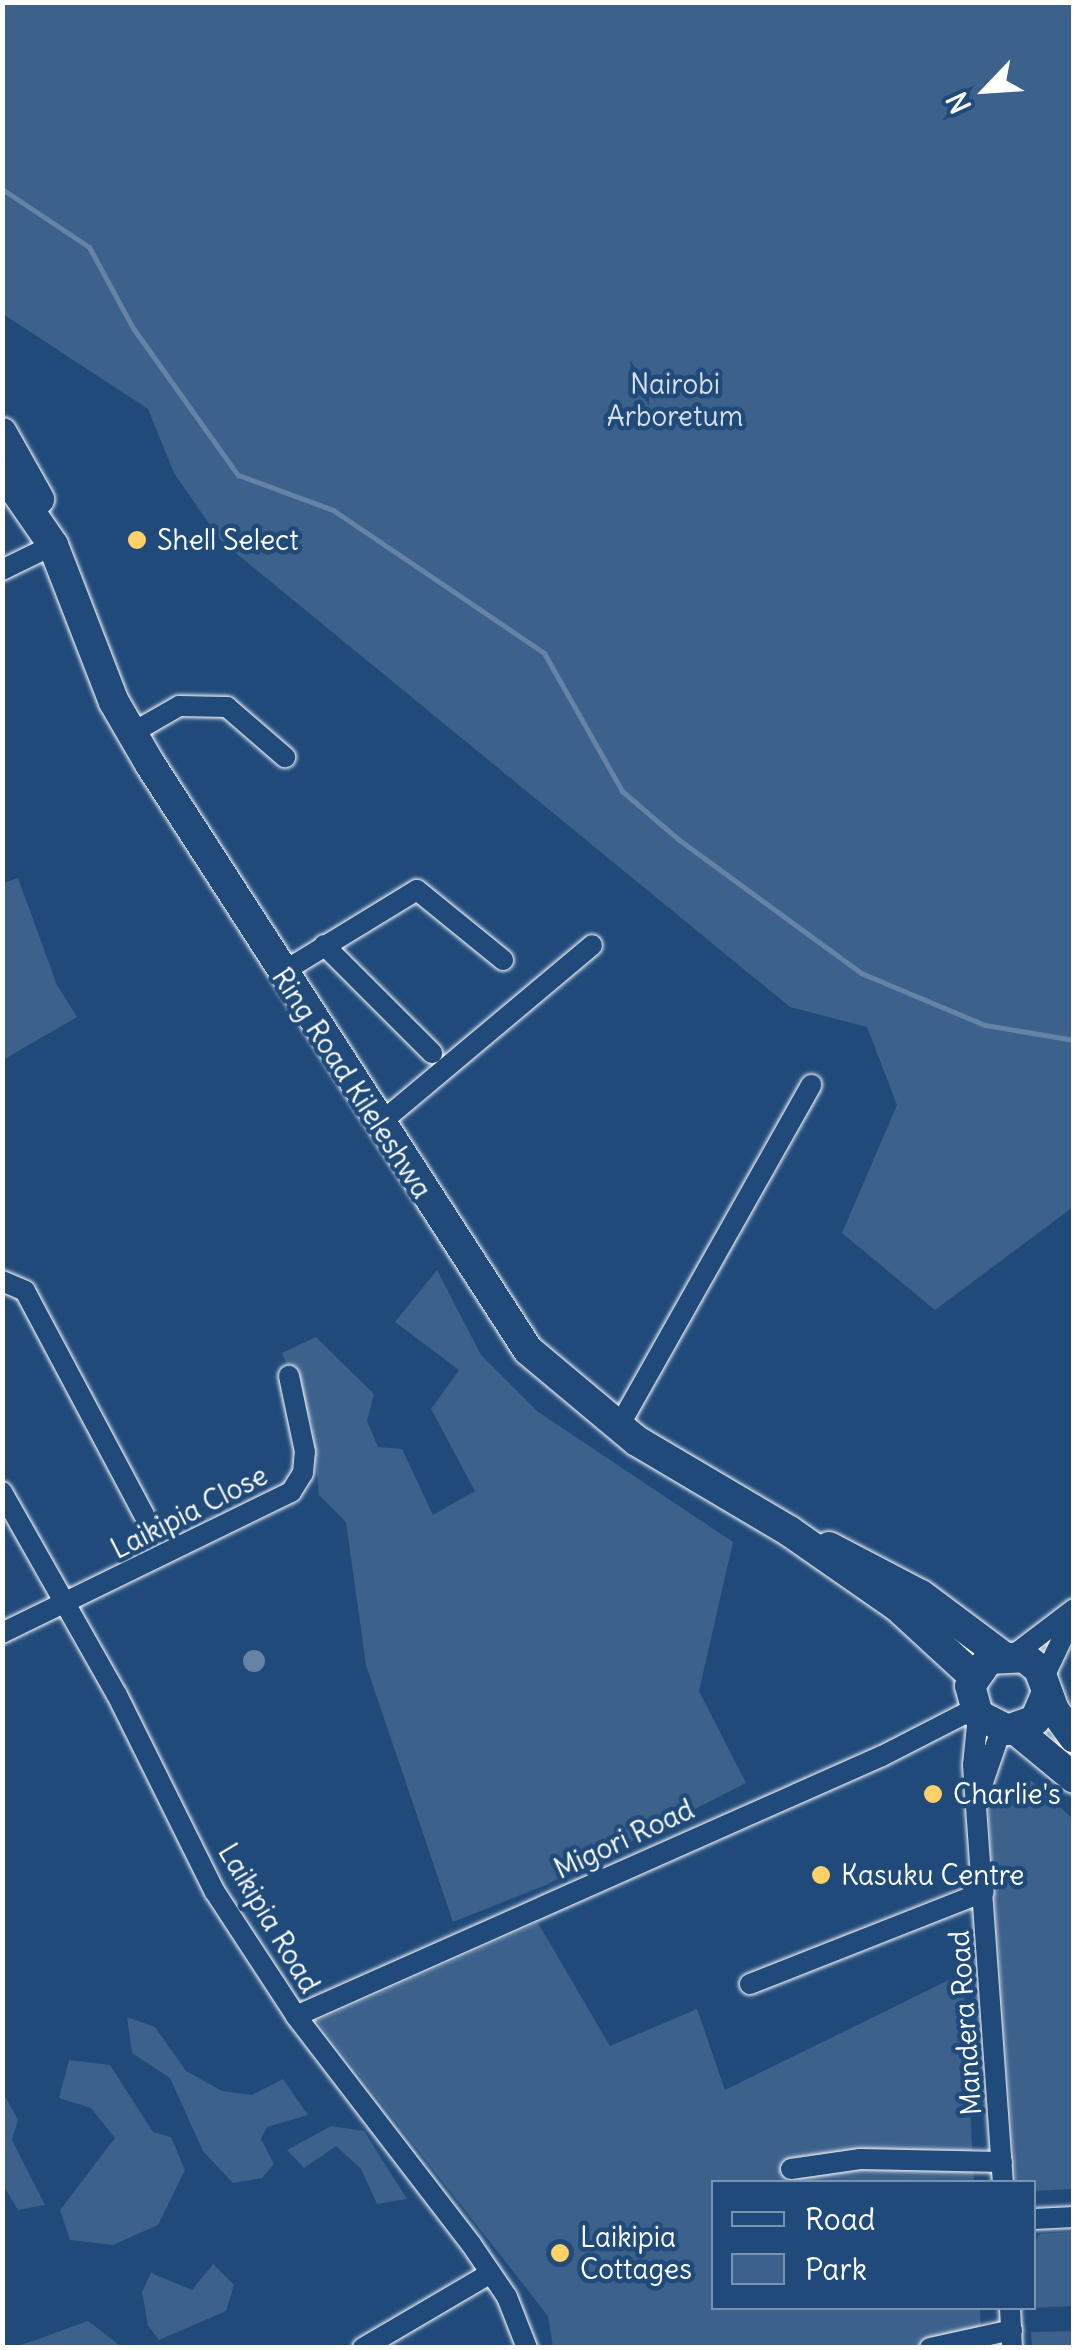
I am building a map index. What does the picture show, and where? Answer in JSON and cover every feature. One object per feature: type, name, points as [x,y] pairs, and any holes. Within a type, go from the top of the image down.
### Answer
[{"type":"main road","points":[[2,432],[38,491],[48,536]]},
{"type":"main road","points":[[2,470],[48,536]]},
{"type":"main road","name":"Ring Road Kileleshwa","points":[[48,536],[91,650],[132,732],[496,1310],[539,1360],[618,1428],[789,1532],[898,1606],[974,1676]]},
{"type":"main road","name":"Ring Road Kileleshwa","points":[[789,1532],[885,1572],[1008,1654],[1046,1685]]},
{"type":"main road","points":[[1008,1654],[974,1676],[992,1721],[1074,1778]]},
{"type":"main road","points":[[992,1721],[1034,1720],[1046,1685]]},
{"type":"main road","points":[[1046,1685],[1074,1738]]},
{"type":"street","points":[[2,570],[48,536]]},
{"type":"street","points":[[132,732],[179,706],[226,707],[285,757]]},
{"type":"street","points":[[281,973],[416,890],[503,960]]},
{"type":"street","points":[[324,945],[432,1053]]},
{"type":"street","points":[[379,1124],[592,945]]},
{"type":"street","points":[[618,1428],[811,1085]]},
{"type":"street","points":[[2,1281],[25,1291],[144,1515]]},
{"type":"street","name":"Laikipia Close","points":[[2,1632],[296,1488],[305,1452],[289,1376]]},
{"type":"street","name":"Laikipia Road","points":[[2,1492],[65,1602],[215,1892],[296,2016],[490,2273],[524,2330],[527,2348]]},
{"type":"street","points":[[1008,1654],[1074,1611]]},
{"type":"street","points":[[1046,1685],[1074,1611]]},
{"type":"street","name":"Migori Road","points":[[296,2016],[882,1756],[992,1721]]},
{"type":"street","name":"Mandera Road","points":[[992,1721],[977,1799],[1002,2172]]},
{"type":"street","points":[[750,1984],[983,1892]]},
{"type":"street","points":[[791,2169],[860,2159],[1002,2172]]},
{"type":"street","points":[[1036,2219],[1074,2216]]},
{"type":"street","points":[[363,2348],[490,2273]]},
{"type":"street","points":[[930,2348],[1012,2339],[1010,2310]]},
{"type":"green space","name":"Nairobi Arboretum","points":[[2,3],[1073,3],[1073,1207],[935,1310],[842,1233],[897,1105],[867,1027],[790,1007],[221,541],[174,473],[148,409],[3,314]]},
{"type":"green space","points":[[18,878],[57,985],[77,1017],[3,1060],[3,883]]},
{"type":"green space","points":[[437,1270],[481,1355],[537,1411],[733,1542],[699,1691],[746,1783],[546,1885],[453,1922],[366,1665],[346,1522],[319,1495],[312,1422],[282,1353],[316,1337],[374,1394],[367,1421],[378,1447],[402,1449],[433,1515],[475,1491],[431,1409],[459,1370],[395,1322]]},
{"type":"green space","points":[[1032,1781],[1073,1819],[1073,2189],[1036,2191],[1036,2180],[1016,2180],[987,1791]]},
{"type":"green space","points":[[538,1923],[610,2046],[697,2009],[725,2090],[963,1973],[974,2180],[711,2180],[711,2310],[980,2310],[982,2347],[553,2347],[548,2316],[317,2021]]},
{"type":"green space","points":[[127,2017],[155,2027],[186,2071],[222,2091],[252,2095],[283,2079],[308,2115],[267,2127],[261,2139],[274,2164],[262,2178],[233,2183],[203,2151],[170,2078],[132,2053]]},
{"type":"green space","points":[[69,2060],[110,2065],[153,2132],[171,2137],[185,2170],[158,2225],[113,2245],[70,2240],[60,2210],[115,2138],[91,2108],[59,2098]]},
{"type":"green space","points":[[2,2091],[18,2120],[12,2140],[45,2205],[18,2210],[3,2185]]},
{"type":"green space","points":[[331,2126],[364,2131],[407,2199],[377,2204],[361,2169],[336,2146],[304,2168],[287,2150]]},
{"type":"green space","points":[[1073,2232],[1073,2306],[1036,2308],[1036,2239],[1040,2234]]},
{"type":"green space","points":[[213,2264],[234,2285],[226,2311],[159,2340],[148,2326],[142,2292],[151,2273],[192,2290]]},
{"type":"green space","points":[[88,2321],[122,2347],[13,2347],[33,2341]]},
{"type":"green space","points":[[1073,2331],[1073,2347],[1032,2347],[1031,2332]]},
{"type":"shaded area","points":[[250,1650],[258,1650],[265,1661],[258,1672],[250,1672],[243,1665],[243,1657]]},
{"type":"waterway","points":[[2,189],[89,247],[133,328],[238,475],[333,510],[544,653],[622,791],[678,839],[861,973],[985,1025],[1074,1040]]},
{"type":"place","name":"Shell Select","points":[[137,540]]},
{"type":"place","name":"Charlie's","points":[[933,1794]]},
{"type":"place","name":"Kasuku Centre","points":[[821,1875]]},
{"type":"place","name":"Laikipia Cottages","points":[[560,2253]]}]
